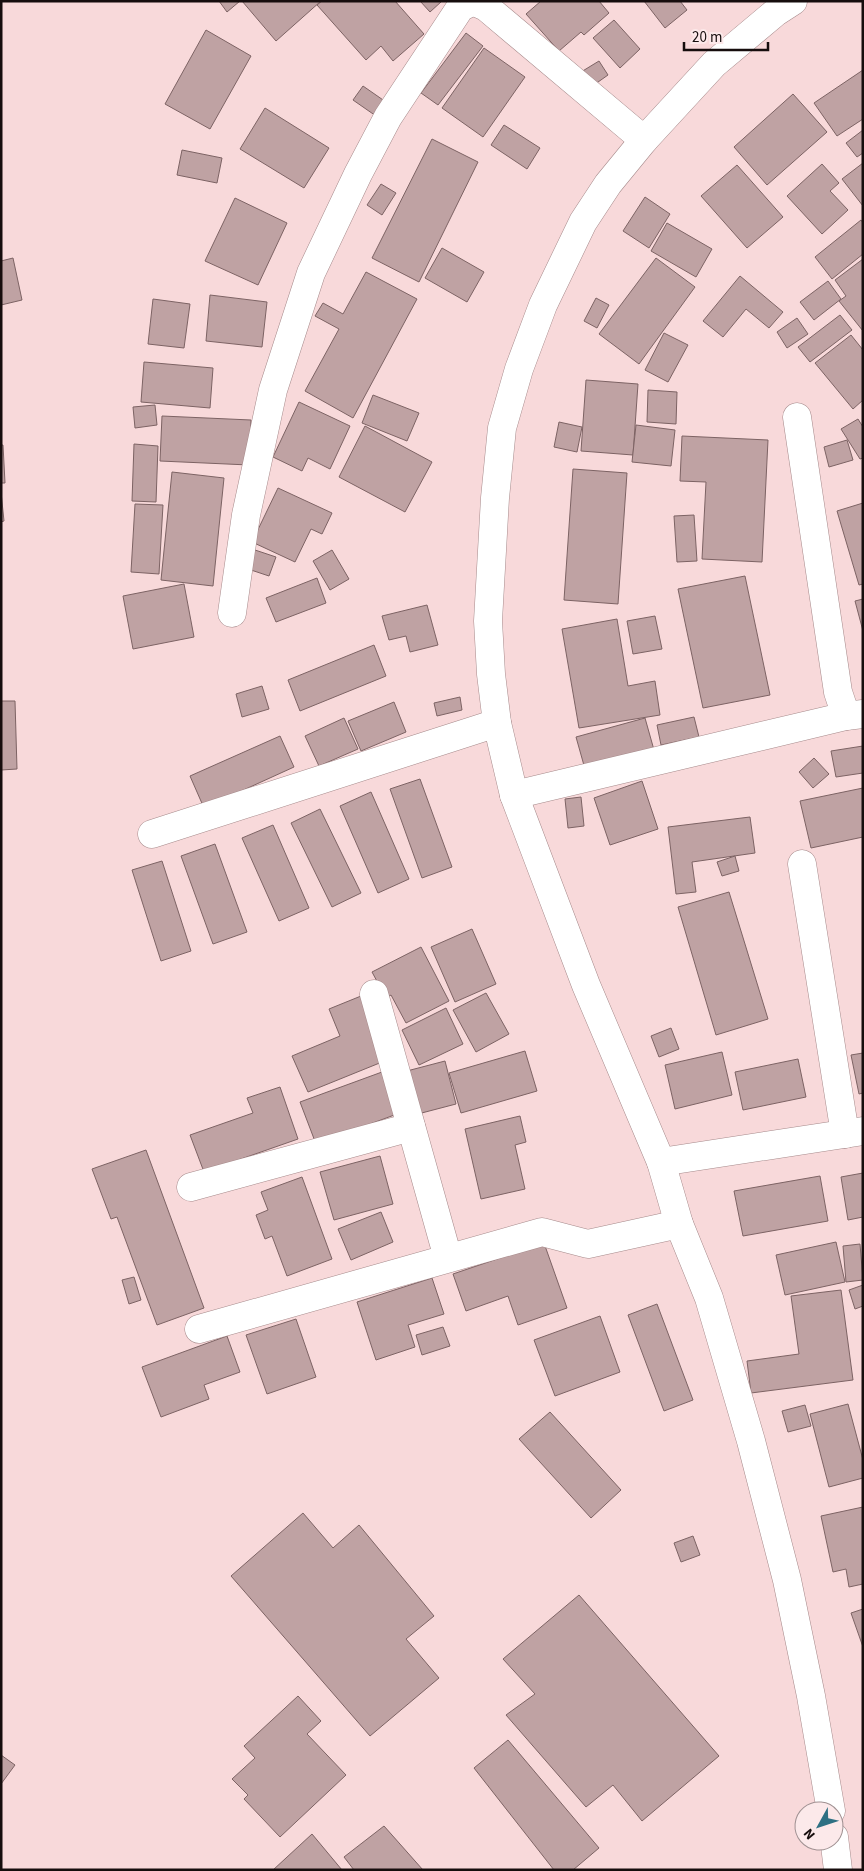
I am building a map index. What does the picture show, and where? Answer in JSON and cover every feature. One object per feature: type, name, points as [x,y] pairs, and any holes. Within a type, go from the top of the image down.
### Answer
[{"type":"street","points":[[232,613],[246,515],[273,390],[311,272],[358,174],[388,117],[460,8],[473,1],[486,6],[644,140]]},
{"type":"street","points":[[793,1],[776,12],[714,64],[644,140],[608,184],[583,222],[543,305],[519,369],[502,428],[495,498],[488,621],[491,674],[497,724],[514,795],[586,985],[661,1162],[680,1224],[709,1298],[751,1441],[785,1571],[811,1696],[829,1801]]},
{"type":"street","points":[[514,795],[855,715],[838,692],[797,417]]},
{"type":"street","points":[[152,834],[497,724]]},
{"type":"street","points":[[661,1162],[854,1133],[802,864]]},
{"type":"street","points":[[374,994],[448,1258]]},
{"type":"street","points":[[191,1187],[411,1127]]},
{"type":"street","points":[[199,1330],[542,1232],[588,1244],[680,1224]]},
{"type":"street","points":[[836,1851],[838,1870]]},
{"type":"building","points":[[219,1],[240,1],[227,12]]},
{"type":"building","points":[[242,1],[321,1],[276,41]]},
{"type":"building","points":[[322,1],[395,1],[424,34],[393,61],[381,46],[366,60],[317,5]]},
{"type":"building","points":[[420,1],[442,1],[430,12]]},
{"type":"building","points":[[541,1],[599,1],[609,13],[584,35],[581,32],[559,51],[526,14]]},
{"type":"building","points":[[644,1],[680,1],[687,10],[665,28]]},
{"type":"building","points":[[614,20],[640,49],[620,68],[593,38]]},
{"type":"building","points":[[206,30],[251,56],[210,129],[165,104]]},
{"type":"building","points":[[466,33],[483,46],[438,105],[421,93]]},
{"type":"building","points":[[484,48],[525,77],[483,137],[442,108]]},
{"type":"building","points":[[599,61],[608,75],[591,87],[581,72]]},
{"type":"building","points":[[863,70],[863,119],[837,136],[814,103]]},
{"type":"building","points":[[363,86],[386,102],[376,116],[353,100]]},
{"type":"building","points":[[793,94],[827,132],[767,185],[734,147]]},
{"type":"building","points":[[265,108],[329,148],[304,188],[240,149]]},
{"type":"building","points":[[504,125],[540,148],[527,169],[491,145]]},
{"type":"building","points":[[863,130],[863,153],[857,157],[846,143]]},
{"type":"building","points":[[432,139],[478,162],[419,282],[372,258]]},
{"type":"building","points":[[182,150],[222,158],[217,183],[177,175]]},
{"type":"building","points":[[863,163],[863,206],[842,179]]},
{"type":"building","points":[[822,164],[839,183],[830,191],[848,210],[822,234],[787,196]]},
{"type":"building","points":[[737,165],[783,217],[747,248],[701,196]]},
{"type":"building","points":[[381,184],[396,193],[382,215],[367,205]]},
{"type":"building","points":[[645,197],[670,214],[649,248],[623,231]]},
{"type":"building","points":[[235,198],[287,223],[258,285],[205,261]]},
{"type":"building","points":[[861,220],[863,223],[863,254],[832,279],[815,257]]},
{"type":"building","points":[[667,223],[712,249],[696,277],[651,251]]},
{"type":"building","points":[[442,248],[484,272],[467,302],[425,278]]},
{"type":"building","points":[[13,258],[22,300],[1,305],[1,261]]},
{"type":"building","points":[[656,258],[695,287],[639,364],[599,334]]},
{"type":"building","points":[[863,259],[863,331],[839,301],[846,296],[835,280]]},
{"type":"building","points":[[366,272],[417,299],[353,418],[305,391],[339,329],[315,316],[323,303],[343,314]]},
{"type":"building","points":[[740,276],[783,312],[769,328],[746,309],[723,337],[703,321]]},
{"type":"building","points":[[828,281],[841,299],[814,320],[800,302]]},
{"type":"building","points":[[210,295],[267,302],[262,347],[206,341]]},
{"type":"building","points":[[596,298],[609,305],[597,328],[584,321]]},
{"type":"building","points":[[153,299],[190,304],[184,348],[148,344]]},
{"type":"building","points":[[840,315],[852,330],[810,362],[798,347]]},
{"type":"building","points":[[797,318],[808,334],[787,348],[777,332]]},
{"type":"building","points":[[664,333],[688,345],[668,382],[645,370]]},
{"type":"building","points":[[851,335],[863,350],[863,400],[853,409],[815,363]]},
{"type":"building","points":[[144,362],[213,368],[210,408],[141,402]]},
{"type":"building","points":[[586,380],[638,384],[633,455],[581,451]]},
{"type":"building","points":[[648,390],[677,392],[676,424],[647,422]]},
{"type":"building","points":[[373,395],[419,413],[407,441],[362,423]]},
{"type":"building","points":[[299,402],[350,426],[330,469],[308,458],[302,471],[273,457]]},
{"type":"building","points":[[155,405],[157,425],[135,428],[133,407]]},
{"type":"building","points":[[162,416],[251,420],[249,465],[160,461]]},
{"type":"building","points":[[858,419],[863,427],[863,458],[860,459],[841,429]]},
{"type":"building","points":[[559,422],[582,427],[577,452],[554,447]]},
{"type":"building","points":[[636,425],[675,430],[671,466],[632,462]]},
{"type":"building","points":[[365,426],[432,462],[405,512],[339,477]]},
{"type":"building","points":[[682,436],[768,440],[762,562],[702,559],[706,482],[680,481]]},
{"type":"building","points":[[847,440],[853,460],[829,467],[824,447]]},
{"type":"building","points":[[134,444],[158,446],[156,502],[132,501]]},
{"type":"building","points":[[1,445],[3,445],[5,483],[1,483]]},
{"type":"building","points":[[573,469],[627,473],[618,604],[564,600]]},
{"type":"building","points":[[172,472],[224,478],[213,586],[161,580]]},
{"type":"building","points":[[278,488],[332,513],[322,534],[311,529],[295,562],[252,542]]},
{"type":"building","points":[[1,492],[4,521],[1,522]]},
{"type":"building","points":[[863,503],[863,584],[859,585],[837,511]]},
{"type":"building","points":[[135,504],[163,505],[159,574],[131,572]]},
{"type":"building","points":[[694,515],[697,561],[677,562],[674,516]]},
{"type":"building","points":[[255,550],[276,557],[269,576],[248,569]]},
{"type":"building","points":[[332,550],[349,579],[330,590],[313,561]]},
{"type":"building","points":[[745,576],[770,695],[703,708],[678,589]]},
{"type":"building","points":[[317,578],[326,603],[276,622],[266,598]]},
{"type":"building","points":[[184,584],[194,637],[133,649],[123,596]]},
{"type":"building","points":[[863,599],[863,631],[855,601]]},
{"type":"building","points":[[427,605],[438,645],[410,652],[406,636],[389,640],[382,616]]},
{"type":"building","points":[[655,616],[662,649],[633,654],[627,621]]},
{"type":"building","points":[[617,619],[628,686],[655,681],[660,715],[579,728],[562,629]]},
{"type":"building","points":[[374,645],[386,676],[300,711],[288,680]]},
{"type":"building","points":[[262,686],[269,709],[242,717],[236,694]]},
{"type":"building","points":[[460,697],[462,710],[437,716],[434,703]]},
{"type":"building","points":[[1,701],[15,701],[17,769],[1,770]]},
{"type":"building","points":[[394,702],[406,732],[361,751],[348,721]]},
{"type":"building","points":[[694,717],[699,737],[661,745],[657,725]]},
{"type":"building","points":[[344,718],[358,749],[319,766],[305,736]]},
{"type":"building","points":[[645,718],[654,750],[585,769],[576,737]]},
{"type":"building","points":[[280,736],[294,767],[204,808],[190,776]]},
{"type":"building","points":[[863,746],[863,773],[836,777],[831,751]]},
{"type":"building","points":[[814,758],[829,774],[813,788],[799,772]]},
{"type":"building","points":[[420,779],[452,867],[422,878],[390,789]]},
{"type":"building","points":[[642,781],[658,829],[610,845],[594,798]]},
{"type":"building","points":[[863,788],[863,837],[811,848],[800,801]]},
{"type":"building","points":[[371,792],[409,879],[378,893],[340,806]]},
{"type":"building","points":[[581,797],[584,826],[568,828],[565,799]]},
{"type":"building","points":[[320,809],[361,893],[332,907],[291,823]]},
{"type":"building","points":[[750,817],[755,853],[692,862],[696,892],[676,894],[668,827]]},
{"type":"building","points":[[273,825],[309,908],[279,921],[242,838]]},
{"type":"building","points":[[215,844],[247,932],[213,944],[181,856]]},
{"type":"building","points":[[735,856],[739,871],[722,876],[717,862]]},
{"type":"building","points":[[162,861],[191,951],[161,961],[132,870]]},
{"type":"building","points":[[729,892],[768,1019],[716,1035],[678,907]]},
{"type":"building","points":[[472,929],[496,984],[455,1002],[431,947]]},
{"type":"building","points":[[421,947],[449,1001],[406,1023],[391,995],[386,998],[372,972]]},
{"type":"building","points":[[486,993],[509,1034],[476,1052],[453,1010]]},
{"type":"building","points":[[361,996],[387,1060],[308,1092],[292,1056],[340,1036],[329,1009]]},
{"type":"building","points":[[446,1008],[463,1044],[419,1065],[402,1030]]},
{"type":"building","points":[[671,1028],[679,1049],[659,1057],[651,1036]]},
{"type":"building","points":[[525,1051],[537,1091],[461,1113],[449,1073]]},
{"type":"building","points":[[722,1052],[732,1095],[675,1109],[665,1065]]},
{"type":"building","points":[[863,1053],[863,1093],[859,1094],[851,1055]]},
{"type":"building","points":[[798,1059],[806,1097],[743,1110],[735,1072]]},
{"type":"building","points":[[445,1061],[456,1104],[414,1115],[403,1072]]},
{"type":"building","points":[[382,1072],[397,1114],[316,1144],[300,1102]]},
{"type":"building","points":[[280,1087],[298,1139],[204,1172],[190,1135],[253,1113],[247,1098]]},
{"type":"building","points":[[520,1116],[526,1142],[515,1145],[525,1189],[481,1199],[465,1129]]},
{"type":"building","points":[[146,1150],[204,1308],[157,1325],[117,1217],[111,1219],[92,1169]]},
{"type":"building","points":[[380,1156],[393,1204],[334,1220],[320,1172]]},
{"type":"building","points":[[863,1173],[863,1217],[848,1220],[841,1177]]},
{"type":"building","points":[[820,1176],[828,1221],[743,1236],[734,1191]]},
{"type":"building","points":[[302,1177],[332,1259],[287,1276],[272,1236],[265,1239],[256,1215],[268,1210],[261,1192]]},
{"type":"building","points":[[381,1212],[393,1242],[351,1260],[338,1229]]},
{"type":"building","points":[[836,1242],[845,1282],[785,1295],[776,1255]]},
{"type":"building","points":[[544,1243],[567,1308],[518,1325],[508,1296],[466,1311],[453,1274]]},
{"type":"building","points":[[860,1244],[863,1280],[846,1282],[843,1246]]},
{"type":"building","points":[[134,1277],[141,1300],[129,1304],[122,1280]]},
{"type":"building","points":[[432,1278],[444,1314],[408,1325],[415,1347],[376,1360],[357,1302]]},
{"type":"building","points":[[863,1285],[863,1306],[855,1309],[849,1290]]},
{"type":"building","points":[[841,1290],[853,1380],[751,1393],[747,1361],[799,1354],[791,1296]]},
{"type":"building","points":[[657,1304],[693,1400],[664,1411],[628,1315]]},
{"type":"building","points":[[600,1316],[620,1372],[555,1396],[534,1340]]},
{"type":"building","points":[[296,1319],[316,1377],[267,1394],[246,1335]]},
{"type":"building","points":[[443,1327],[450,1346],[422,1355],[416,1335]]},
{"type":"building","points":[[227,1336],[240,1372],[204,1385],[209,1399],[161,1417],[142,1367]]},
{"type":"building","points":[[848,1404],[863,1460],[863,1478],[829,1487],[810,1414]]},
{"type":"building","points":[[805,1405],[811,1426],[788,1432],[782,1411]]},
{"type":"building","points":[[550,1412],[621,1490],[591,1518],[519,1439]]},
{"type":"building","points":[[863,1507],[863,1584],[849,1587],[846,1569],[833,1572],[821,1516]]},
{"type":"building","points":[[303,1513],[333,1548],[359,1525],[434,1616],[406,1639],[439,1678],[370,1736],[231,1576]]},
{"type":"building","points":[[693,1536],[700,1555],[681,1562],[674,1543]]},
{"type":"building","points":[[579,1595],[719,1756],[642,1821],[613,1785],[586,1807],[506,1715],[535,1694],[503,1659]]},
{"type":"building","points":[[863,1609],[863,1647],[851,1613]]},
{"type":"building","points":[[298,1696],[321,1721],[307,1734],[346,1775],[280,1837],[244,1799],[248,1795],[232,1779],[255,1758],[244,1746]]},
{"type":"building","points":[[508,1740],[599,1848],[573,1870],[554,1870],[474,1768]]},
{"type":"building","points":[[1,1755],[15,1765],[1,1784]]},
{"type":"building","points":[[384,1826],[423,1870],[354,1870],[344,1857]]},
{"type":"building","points":[[312,1834],[342,1870],[273,1870]]}]
